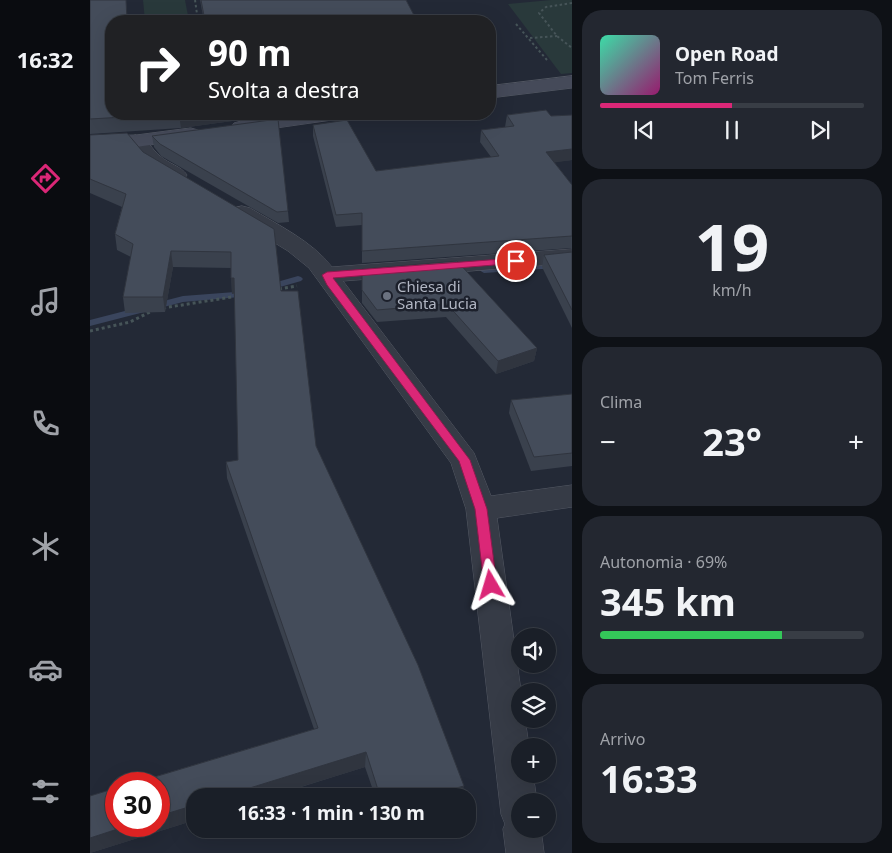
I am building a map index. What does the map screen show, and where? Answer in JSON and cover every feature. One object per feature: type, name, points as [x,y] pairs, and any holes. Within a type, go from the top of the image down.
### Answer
[{"type":"street","points":[[496,91],[569,82]]},
{"type":"street","points":[[90,142],[136,141],[288,120]]},
{"type":"street","points":[[136,141],[153,161],[296,246],[317,263],[464,460],[481,509],[517,793]]},
{"type":"street","points":[[329,279],[572,256]]},
{"type":"street","points":[[481,509],[572,496]]},
{"type":"street","points":[[523,838],[525,853]]},
{"type":"path","points":[[195,0],[197,15]]},
{"type":"path","points":[[572,4],[546,7],[540,10],[542,18],[557,36],[572,48]]},
{"type":"path","points":[[516,24],[521,32],[531,38],[569,82]]},
{"type":"path","points":[[531,38],[557,36]]},
{"type":"path","points":[[277,290],[329,279]]},
{"type":"path","points":[[160,309],[247,294]]},
{"type":"path","points":[[90,331],[130,322],[151,312]]},
{"type":"shaded area","points":[[143,0],[185,0],[188,15],[144,15]]},
{"type":"shaded area","points":[[572,0],[572,73],[561,74],[508,4]]},
{"type":"building","points":[[90,0],[126,0],[127,15],[105,15],[105,118],[90,119]]},
{"type":"building","points":[[201,0],[406,0],[414,15],[204,15]]},
{"type":"building","points":[[546,110],[551,116],[572,115],[572,149],[546,152],[572,185],[572,236],[362,251],[362,213],[336,215],[313,125],[347,120],[376,171],[499,156],[481,130],[514,126],[507,115]]},
{"type":"building","points":[[278,120],[288,211],[277,212],[160,144],[152,136]]},
{"type":"building","points":[[127,133],[143,152],[274,229],[281,291],[298,291],[316,446],[418,665],[464,786],[456,788],[377,788],[366,752],[250,788],[186,788],[186,808],[170,813],[170,772],[318,728],[226,462],[238,460],[234,278],[231,278],[231,252],[171,251],[163,297],[123,297],[133,244],[115,234],[126,194],[90,179],[90,135]]},
{"type":"building","points":[[572,252],[572,310],[544,255]]},
{"type":"building","points":[[457,261],[537,348],[498,361],[447,304],[377,310],[362,290],[362,269]]},
{"type":"building","points":[[572,394],[572,453],[534,457],[511,400]]},
{"type":"building","points":[[105,791],[105,833],[90,838],[90,796]]},
{"type":"waterway","points":[[484,270],[572,264]]},
{"type":"waterway","points":[[266,288],[298,279]]},
{"type":"waterway","points":[[90,323],[183,299],[248,294]]},
{"type":"place","name":"Chiesa di Santa Lucia","points":[[387,296]]},
{"type":"route","points":[[491,585],[481,509],[464,460],[330,282],[327,275],[516,261]]}]
